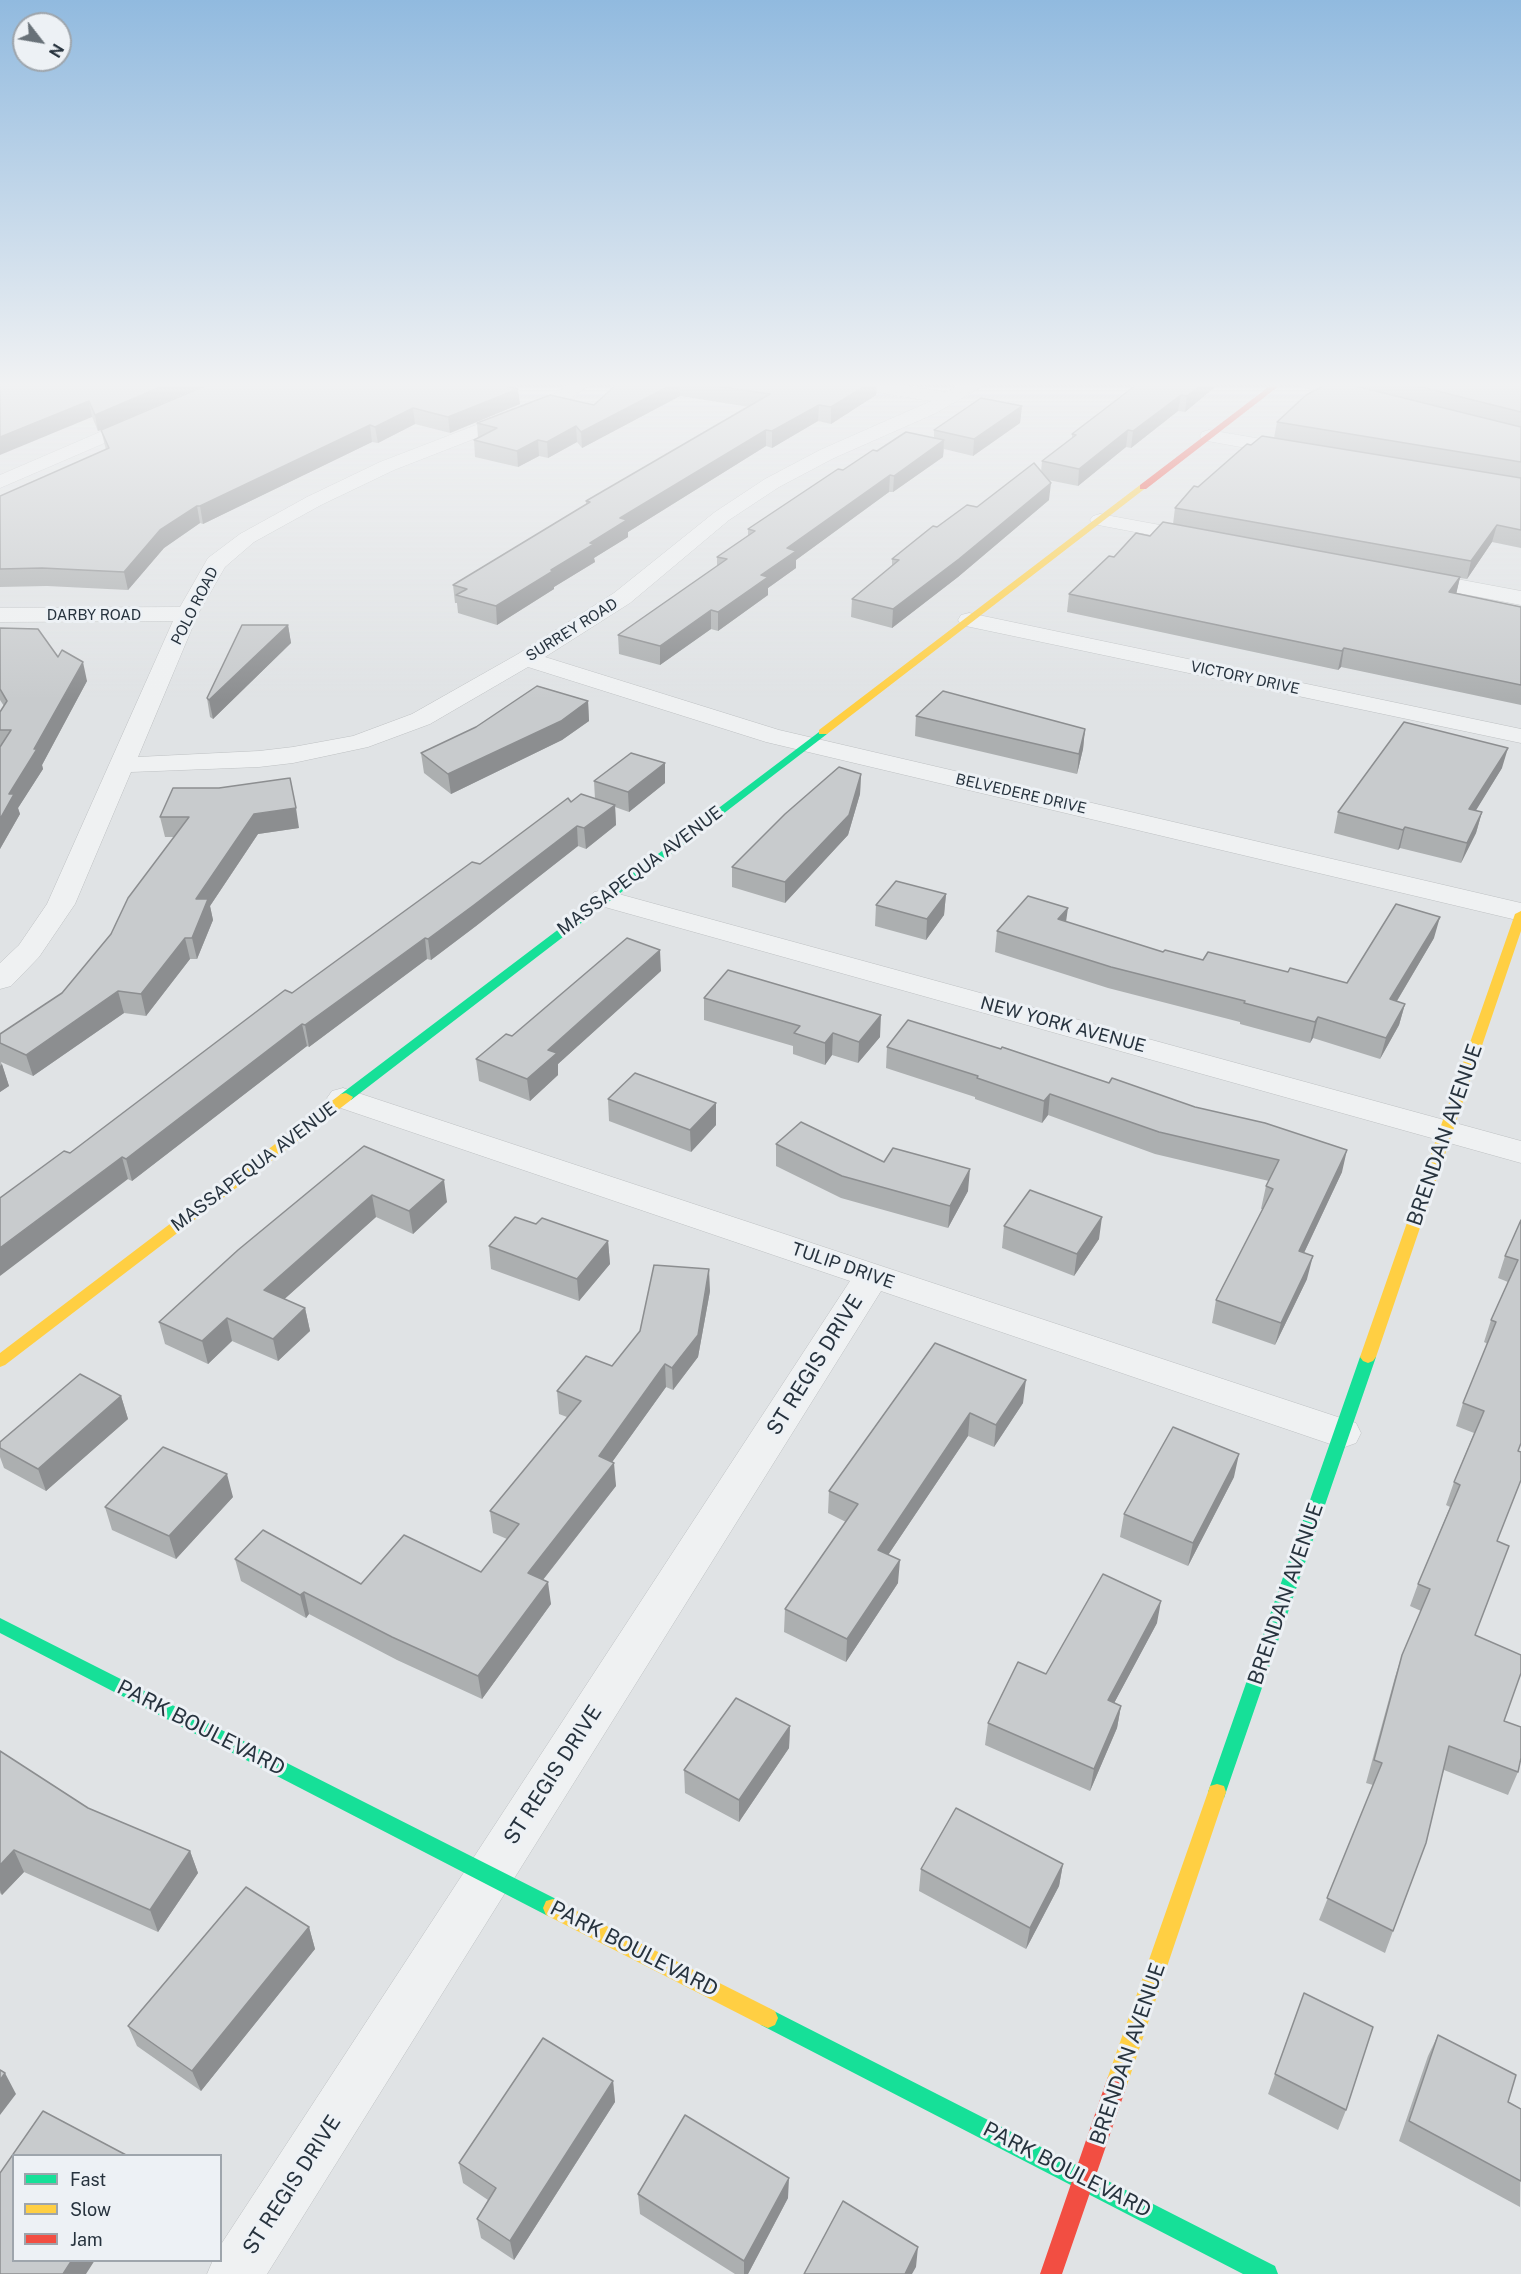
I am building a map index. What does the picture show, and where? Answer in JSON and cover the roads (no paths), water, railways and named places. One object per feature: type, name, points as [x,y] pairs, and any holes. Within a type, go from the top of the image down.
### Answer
[{"type":"street","name":"POLO ROAD","points":[[0,980],[29,951],[61,904],[124,765],[188,614],[216,563],[247,538],[344,488]]},
{"type":"street","name":"SURREY ROAD","points":[[124,765],[259,759],[359,742],[421,719],[526,659],[622,598],[714,523],[765,488]]},
{"type":"street","name":"MASSAPEQUA AVENUE","points":[[0,1361],[1141,488]]},
{"type":"street","points":[[1100,520],[1217,542]]},
{"type":"street","points":[[1392,574],[1521,598]]},
{"type":"street","name":"DARBY ROAD","points":[[0,615],[188,614]]},
{"type":"street","name":"VICTORY DRIVE","points":[[969,620],[1521,736]]},
{"type":"street","name":"BELVEDERE DRIVE","points":[[526,659],[775,738],[808,743],[1521,913]]},
{"type":"street","name":"NEW YORK AVENUE","points":[[604,898],[1521,1152]]},
{"type":"street","name":"BRENDAN AVENUE","points":[[1051,2274],[1521,913]]},
{"type":"street","name":"TULIP DRIVE","points":[[343,1098],[1342,1432]]},
{"type":"street","name":"ST REGIS DRIVE","points":[[235,2274],[872,1275]]},
{"type":"street","name":"PARK BOULEVARD","points":[[0,1625],[1267,2274]]}]
